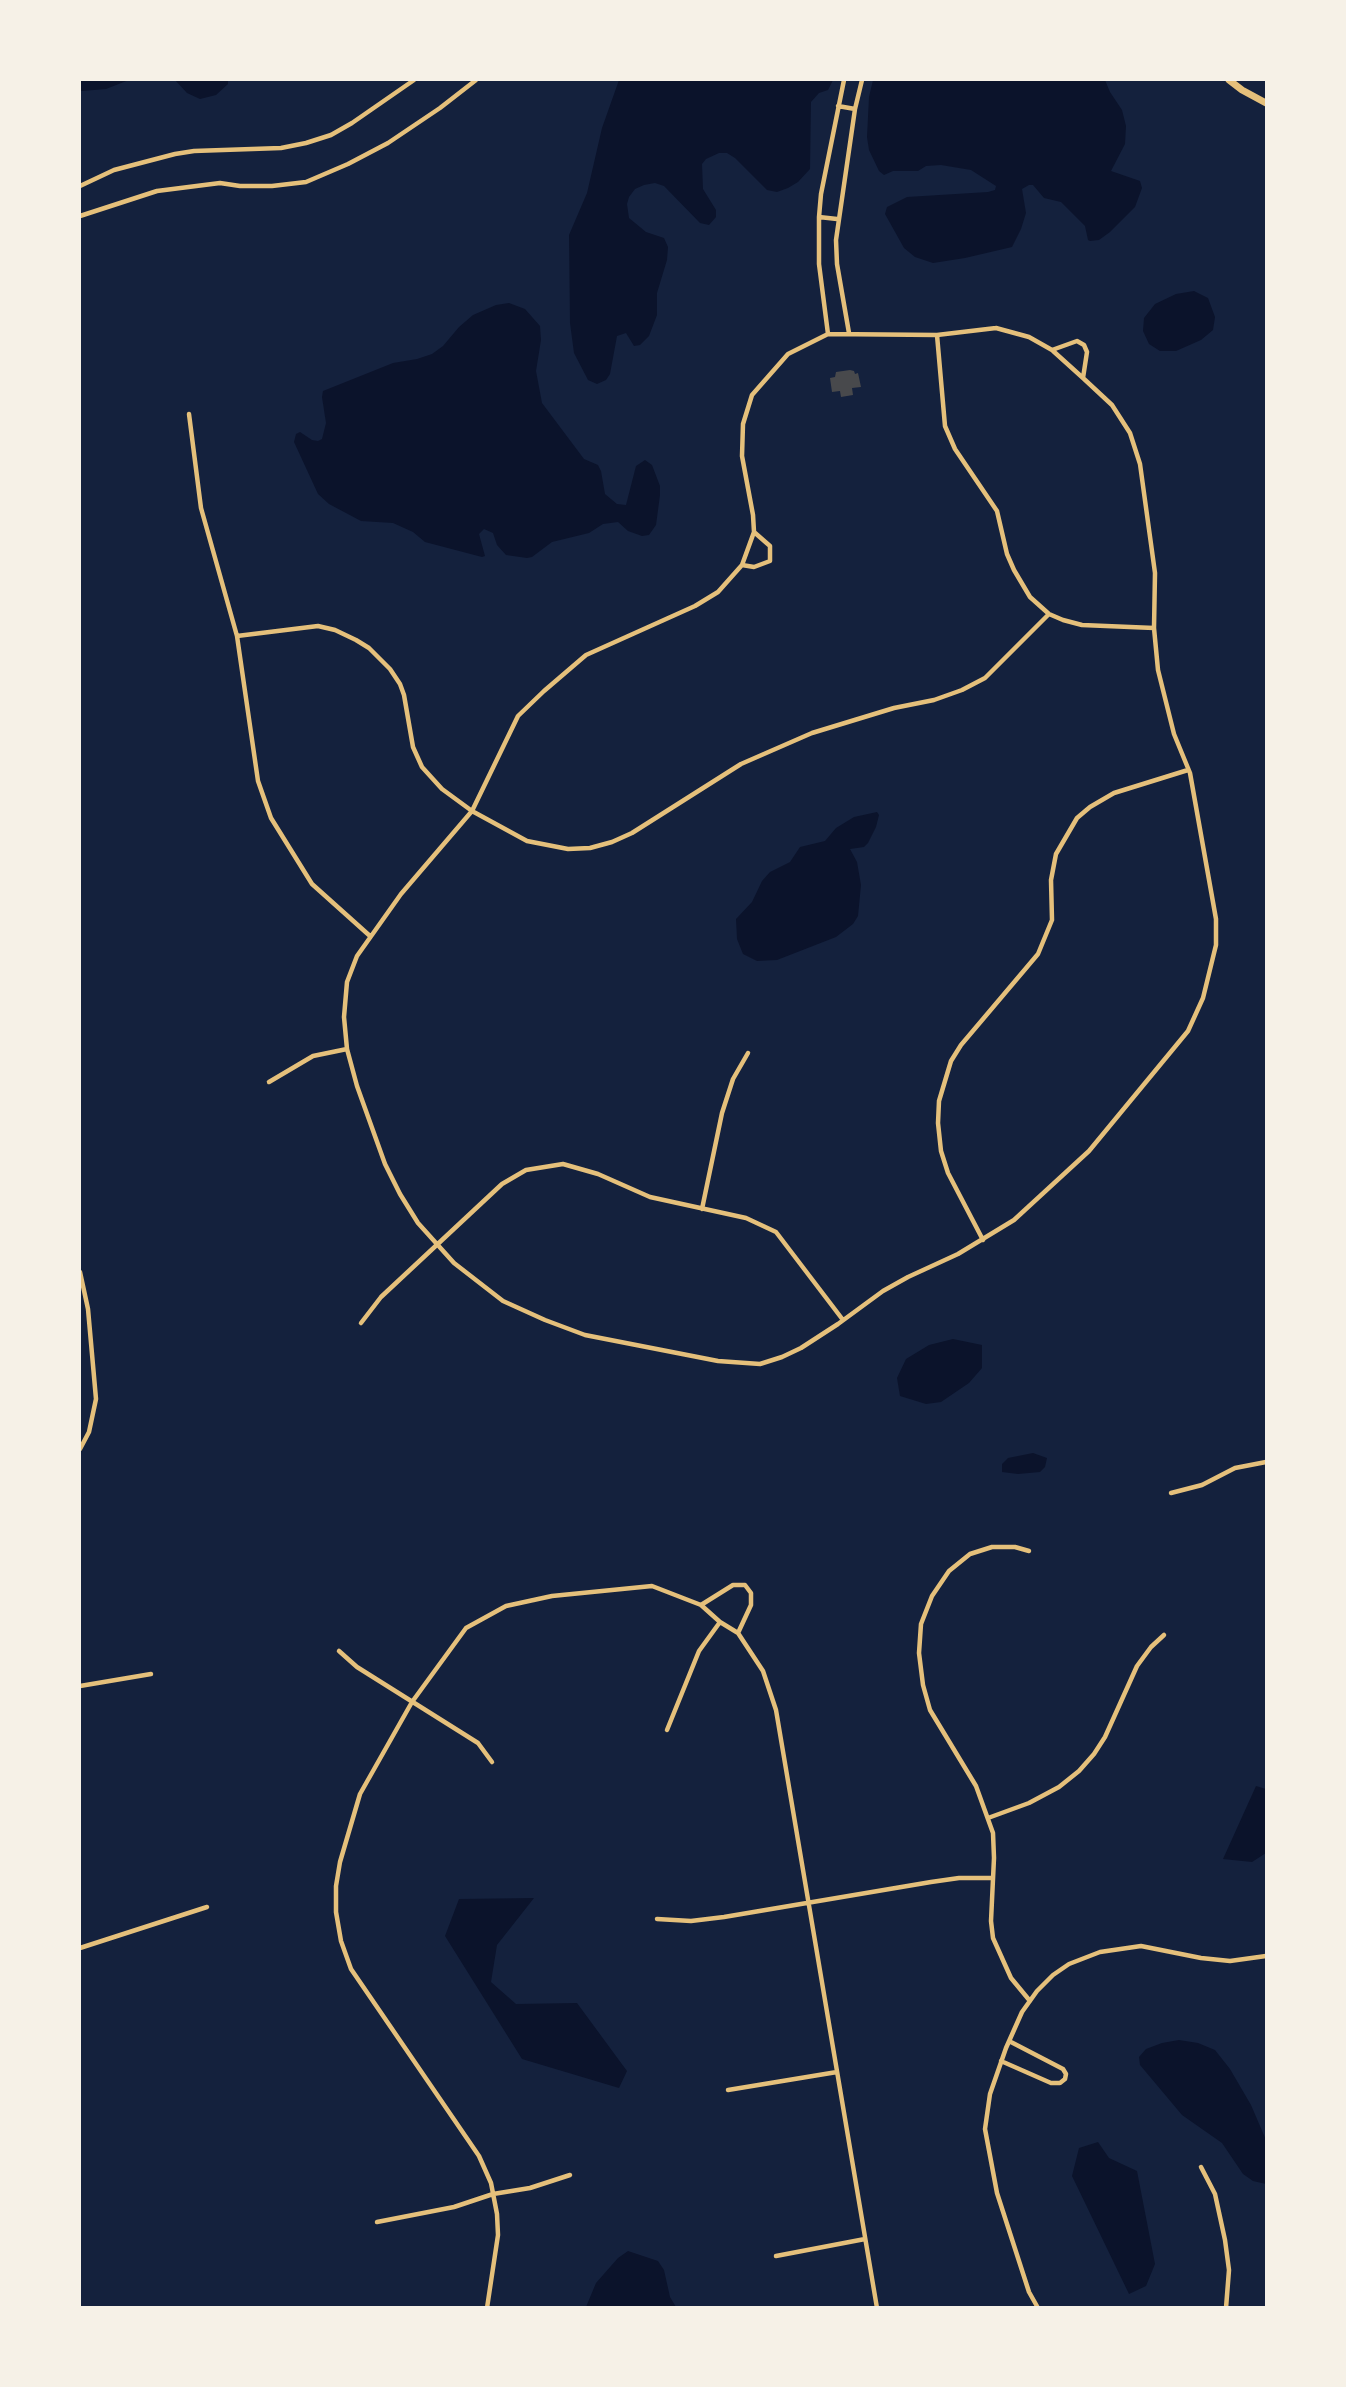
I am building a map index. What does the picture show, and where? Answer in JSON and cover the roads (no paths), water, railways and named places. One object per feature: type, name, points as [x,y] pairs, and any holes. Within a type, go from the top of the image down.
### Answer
[{"type":"main road","points":[[1229,80],[1266,103]]},
{"type":"street","points":[[80,186],[114,170],[175,154],[194,151],[281,148],[306,143],[331,135],[352,123],[414,80]]},
{"type":"street","points":[[80,216],[157,191],[220,183],[240,186],[272,186],[306,182],[388,143],[477,80]]},
{"type":"street","points":[[828,334],[819,264],[819,217],[821,194],[844,80]]},
{"type":"street","points":[[849,333],[837,264],[837,219],[862,80]]},
{"type":"street","points":[[838,106],[855,110]]},
{"type":"street","points":[[819,217],[837,219]]},
{"type":"street","points":[[996,328],[1029,337],[1052,350],[1112,405],[1130,433],[1140,464],[1155,573],[1154,628],[1164,699],[1188,770],[1216,919],[1216,945],[1203,998],[1188,1031],[1089,1151],[1014,1220],[983,1240],[899,1282],[801,1348],[760,1364],[718,1361],[585,1335],[544,1320],[503,1301],[454,1263],[412,1213],[385,1164],[357,1086],[347,1049],[344,1017],[347,982],[357,956],[370,936],[401,894],[472,811],[518,716],[586,655],[695,606],[718,592],[742,565],[754,532],[742,456],[743,424],[752,395],[788,354],[828,334],[849,333],[937,335],[996,328]]},
{"type":"street","points":[[937,335],[945,426],[955,449],[997,511],[1007,554],[1030,597],[1049,614],[1082,625],[1154,628]]},
{"type":"street","points":[[1052,350],[1077,341],[1084,345],[1087,352],[1083,378]]},
{"type":"street","points":[[189,414],[201,508],[237,636],[258,781],[272,818],[312,884],[370,936]]},
{"type":"street","points":[[742,565],[754,567],[770,561],[770,546],[754,532]]},
{"type":"street","points":[[237,636],[318,626],[345,635],[369,648],[390,669],[400,684],[408,711],[413,747],[422,766],[442,789],[472,811],[527,841],[568,849],[590,848],[632,833],[741,764],[812,733],[894,708],[934,700],[962,690],[985,678],[1049,614]]},
{"type":"street","points":[[983,1240],[948,1173],[941,1152],[938,1123],[939,1101],[951,1061],[961,1045],[1038,954],[1052,920],[1051,880],[1056,854],[1077,818],[1090,807],[1114,793],[1188,770]]},
{"type":"street","points":[[269,1082],[313,1056],[347,1049]]},
{"type":"street","points":[[702,1209],[730,1087],[748,1053]]},
{"type":"street","points":[[361,1323],[381,1297],[502,1184],[526,1170],[563,1164],[590,1171],[650,1197],[746,1218],[776,1232],[843,1320]]},
{"type":"street","points":[[80,1272],[94,1368],[96,1399],[89,1432],[80,1449]]},
{"type":"street","points":[[1171,1493],[1202,1485],[1235,1468],[1266,1462]]},
{"type":"street","points":[[1029,1551],[1015,1547],[992,1547],[970,1554],[949,1571],[932,1596],[921,1624],[919,1653],[923,1685],[930,1710],[976,1786],[993,1833],[994,1858],[990,1921],[993,1938],[1011,1978],[1030,2001]]},
{"type":"street","points":[[701,1605],[733,1585],[745,1585],[751,1593],[751,1605],[738,1633]]},
{"type":"street","points":[[487,2307],[498,2235],[491,2183],[479,2156],[351,1970],[341,1941],[336,1912],[336,1886],[340,1862],[360,1794],[412,1702],[466,1628],[506,1606],[552,1596],[652,1586],[701,1605],[720,1622],[738,1633],[763,1671],[776,1710],[877,2307]]},
{"type":"street","points":[[667,1731],[699,1651],[720,1622]]},
{"type":"street","points":[[988,1818],[1029,1803],[1059,1787],[1079,1771],[1105,1737],[1137,1666],[1151,1647],[1164,1635]]},
{"type":"street","points":[[339,1651],[357,1667],[478,1743],[492,1762]]},
{"type":"street","points":[[80,1686],[151,1674]]},
{"type":"street","points":[[657,1919],[691,1921],[724,1917],[931,1882],[992,1878]]},
{"type":"street","points":[[80,1948],[207,1907]]},
{"type":"street","points":[[1038,2307],[1029,2292],[997,2193],[985,2129],[990,2094],[1022,2012],[1053,1976],[1069,1964],[1100,1953],[1141,1946],[1201,1958],[1230,1961],[1266,1956]]},
{"type":"street","points":[[1001,2061],[1051,2083],[1060,2083],[1065,2079],[1066,2074],[1063,2068],[1009,2041]]},
{"type":"street","points":[[728,2090],[837,2072]]},
{"type":"street","points":[[1200,2167],[1215,2194],[1225,2240],[1229,2270],[1226,2307]]},
{"type":"street","points":[[377,2222],[454,2207],[493,2194],[530,2188],[570,2175]]},
{"type":"street","points":[[776,2256],[865,2239]]},
{"type":"water","points":[[80,80],[129,80],[106,89],[80,91]]},
{"type":"water","points":[[175,80],[228,80],[228,84],[216,95],[200,99],[187,93]]},
{"type":"water","points":[[619,80],[833,80],[828,90],[819,93],[811,102],[810,169],[798,182],[788,188],[777,192],[767,190],[727,153],[719,153],[706,159],[702,164],[703,189],[716,210],[716,217],[709,225],[700,223],[664,186],[655,183],[635,189],[627,204],[629,218],[646,232],[664,238],[668,247],[667,260],[657,293],[657,315],[649,336],[640,345],[634,346],[626,333],[617,336],[610,374],[606,380],[597,384],[588,380],[574,353],[570,323],[569,235],[587,193],[602,128]]},
{"type":"water","points":[[873,80],[1105,80],[1122,110],[1126,126],[1125,144],[1111,171],[1140,181],[1142,188],[1135,207],[1110,232],[1099,240],[1090,241],[1085,226],[1061,202],[1044,198],[1033,185],[1029,185],[1022,189],[1026,213],[1012,247],[933,263],[915,257],[904,248],[885,214],[887,207],[907,197],[988,192],[995,190],[996,186],[971,170],[941,165],[926,166],[918,171],[893,171],[884,175],[879,171],[869,150],[867,137],[869,97]]},
{"type":"water","points":[[1194,291],[1208,298],[1215,317],[1213,330],[1201,340],[1176,351],[1160,351],[1149,344],[1143,331],[1144,318],[1155,304],[1176,294]]},
{"type":"water","points":[[509,303],[525,309],[540,326],[541,340],[536,371],[542,403],[584,459],[598,465],[605,494],[617,504],[626,505],[636,466],[645,460],[652,465],[660,486],[660,495],[656,525],[649,535],[642,536],[628,531],[618,522],[603,524],[589,533],[552,542],[532,557],[527,558],[506,555],[497,545],[493,533],[484,529],[479,534],[485,556],[482,557],[425,542],[413,532],[393,523],[361,521],[329,504],[318,494],[294,442],[296,434],[300,432],[312,440],[322,439],[326,423],[323,391],[393,363],[432,354],[473,315],[496,305]]},
{"type":"water","points":[[877,812],[879,815],[876,827],[868,843],[864,847],[850,849],[857,862],[861,885],[858,916],[853,924],[836,937],[777,960],[757,961],[743,954],[737,939],[736,919],[752,902],[762,881],[770,872],[790,862],[800,847],[825,841],[836,828],[854,817]]},
{"type":"water","points":[[953,1339],[982,1345],[982,1368],[969,1383],[941,1402],[926,1404],[900,1396],[897,1378],[906,1359],[929,1345]]},
{"type":"water","points":[[1033,1453],[1047,1458],[1045,1467],[1040,1472],[1018,1474],[1002,1472],[1002,1464],[1008,1458]]},
{"type":"water","points":[[1256,1786],[1266,1789],[1266,1853],[1252,1862],[1223,1859]]},
{"type":"water","points":[[534,1898],[497,1945],[491,1982],[516,2004],[577,2003],[627,2071],[619,2088],[522,2059],[445,1936],[459,1899]]},
{"type":"water","points":[[1179,2040],[1198,2043],[1215,2050],[1230,2069],[1251,2105],[1266,2140],[1266,2184],[1253,2181],[1243,2174],[1222,2143],[1182,2115],[1140,2065],[1139,2057],[1146,2049]]},
{"type":"water","points":[[1098,2142],[1109,2158],[1137,2171],[1155,2264],[1146,2286],[1129,2294],[1072,2176],[1079,2148]]},
{"type":"water","points":[[628,2251],[658,2261],[664,2270],[670,2297],[676,2307],[586,2307],[596,2283],[618,2258]]}]
